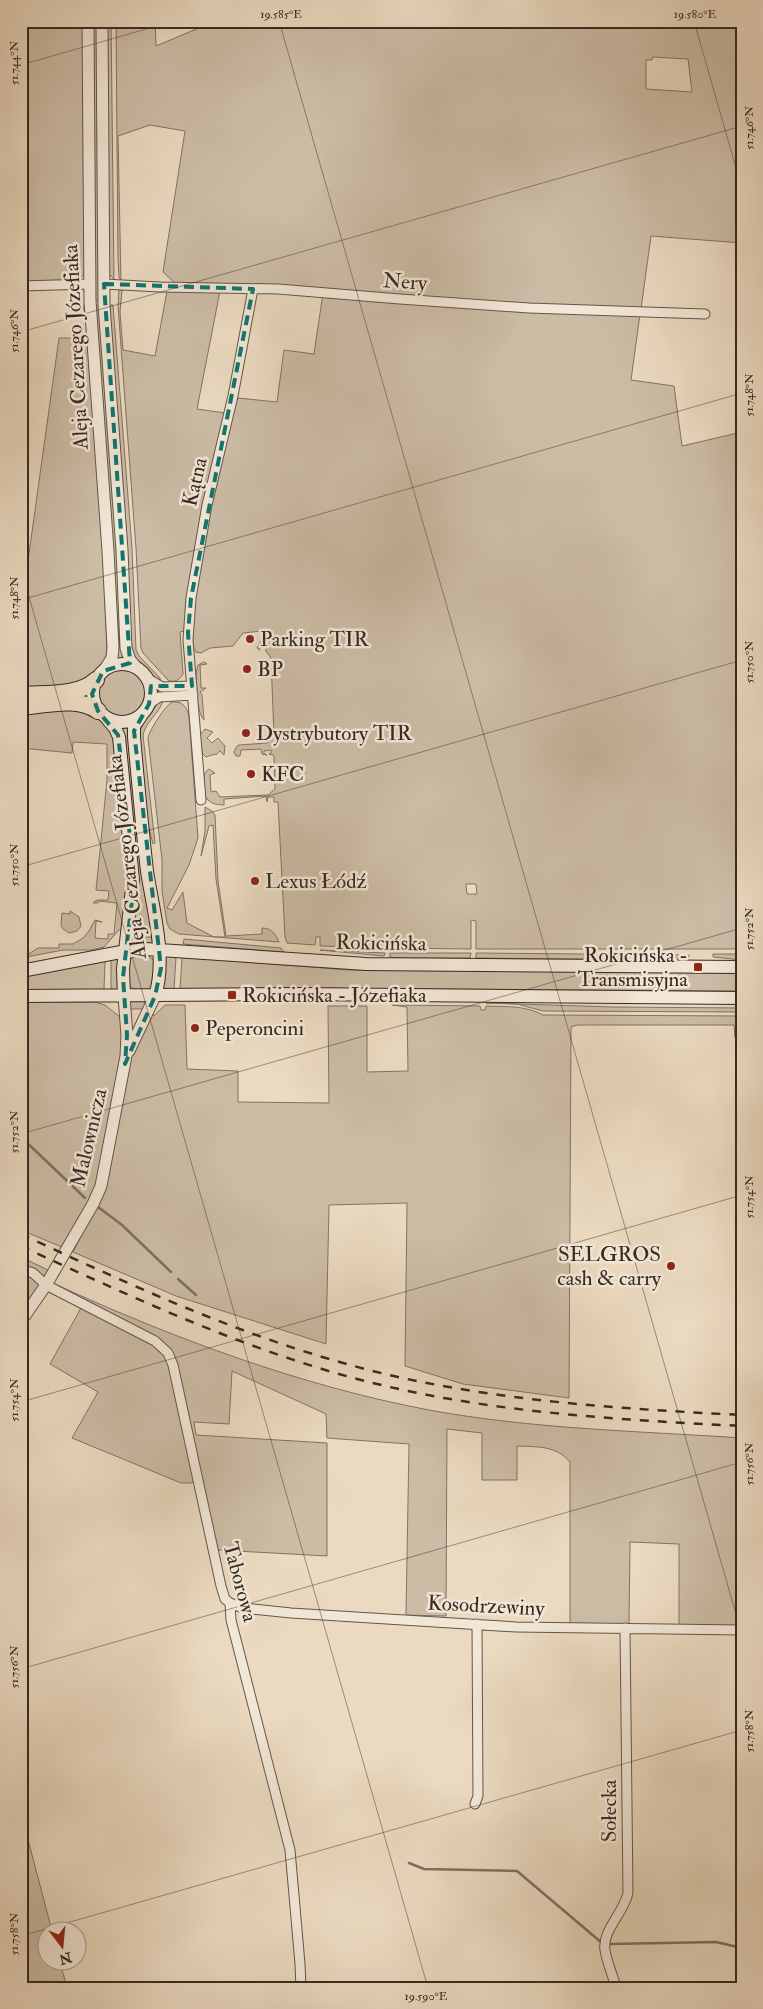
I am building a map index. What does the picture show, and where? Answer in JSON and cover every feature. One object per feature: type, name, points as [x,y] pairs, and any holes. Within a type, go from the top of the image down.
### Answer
[{"type":"highway","points":[[21,694],[78,690],[88,686],[100,674]]},
{"type":"highway","points":[[21,707],[78,703],[89,706],[103,716]]},
{"type":"main road","points":[[120,664],[137,668],[147,678],[151,688],[149,704],[141,716],[127,723],[116,722],[103,716],[93,700],[92,690],[100,674],[120,664]]},
{"type":"main road","name":"Aleja Cezarego Józefiaka","points":[[103,716],[115,728],[119,737],[132,859],[132,900],[123,977],[124,996]]},
{"type":"main road","name":"Aleja Cezarego Józefiaka","points":[[141,716],[134,726],[134,737],[147,869],[158,949],[160,975],[156,996]]},
{"type":"main road","name":"Rokicińska","points":[[21,971],[126,950],[158,949],[316,962],[380,964],[742,967]]},
{"type":"main road","points":[[21,996],[305,994],[742,998]]},
{"type":"street","name":"Aleja Cezarego Józefiaka","points":[[88,21],[90,284],[108,550],[112,647],[112,658],[100,674]]},
{"type":"street","name":"Aleja Cezarego Józefiaka","points":[[102,21],[104,284],[122,550],[126,648],[130,660],[137,668]]},
{"type":"street","points":[[21,286],[90,284]]},
{"type":"street","name":"Nery","points":[[104,284],[253,289],[278,288],[400,300],[529,308],[704,314]]},
{"type":"street","name":"Kątna","points":[[202,800],[188,634],[191,598],[207,505],[233,396],[253,289]]},
{"type":"street","points":[[147,678],[162,687],[192,690]]},
{"type":"street","points":[[149,704],[159,697],[192,690]]},
{"type":"street","name":"Malownicza","points":[[21,1321],[46,1285],[93,1204],[101,1186],[128,1044],[124,996]]},
{"type":"street","name":"Malownicza","points":[[125,1064],[132,1044],[156,996]]},
{"type":"street","name":"Taborowa","points":[[21,1269],[33,1273],[46,1285],[148,1336],[168,1353],[173,1365],[222,1592],[225,1599],[230,1603],[231,1620],[290,1850],[301,1988]]},
{"type":"street","name":"Kosodrzewiny","points":[[230,1603],[243,1608],[516,1627],[742,1630]]},
{"type":"street","points":[[475,1804],[478,1796],[477,1624]]},
{"type":"street","name":"Sołecka","points":[[616,1988],[605,1949],[610,1930],[626,1904],[628,1893],[625,1628]]},
{"type":"highlighted area","points":[[104,284],[253,289],[191,598],[188,633],[192,686],[151,686],[149,704],[134,731],[161,968],[155,996],[125,1064],[127,1035],[123,977],[132,900],[130,837],[118,735],[98,711],[92,694],[103,671],[130,663]]},
{"type":"shaded area","points":[[21,21],[83,21],[85,271],[83,276],[77,280],[21,283]]},
{"type":"shaded area","points":[[92,21],[97,21],[100,300],[95,301]]},
{"type":"shaded area","points":[[107,21],[111,21],[114,279],[109,274]]},
{"type":"shaded area","points":[[116,21],[155,21],[156,46],[201,27],[201,21],[742,21],[742,243],[651,236],[641,309],[532,306],[175,283],[163,272],[185,131],[150,125],[118,136],[121,281],[118,259]],"holes":[[[653,57],[688,59],[692,92],[646,89],[646,60],[652,60]]]},
{"type":"shaded area","points":[[71,288],[74,289],[83,306],[86,306],[103,551],[107,653],[104,662],[81,684],[21,689],[21,611],[59,338],[87,338],[86,314],[74,290]]},
{"type":"shaded area","points":[[127,288],[122,290],[120,312],[123,350],[155,356],[167,291],[220,291],[197,409],[225,413],[184,631],[180,632],[183,674],[175,681],[168,680],[143,653],[141,648],[136,548],[118,306],[119,290]]},
{"type":"shaded area","points":[[323,293],[640,314],[631,380],[674,386],[682,446],[742,432],[742,949],[476,949],[476,921],[471,920],[471,949],[390,948],[390,938],[385,939],[385,948],[320,946],[320,937],[316,937],[315,945],[287,943],[285,937],[278,802],[274,802],[274,797],[268,797],[267,802],[266,796],[224,799],[224,805],[217,804],[208,800],[203,788],[204,775],[209,769],[215,773],[210,775],[211,792],[216,791],[220,797],[268,795],[275,789],[274,757],[269,754],[271,750],[264,751],[264,754],[267,755],[262,754],[261,749],[241,750],[240,756],[236,756],[234,752],[239,745],[267,743],[274,735],[271,658],[266,651],[266,644],[259,644],[265,633],[262,631],[243,633],[233,646],[210,648],[201,653],[196,652],[192,636],[192,608],[197,573],[213,492],[235,403],[238,398],[277,402],[284,350],[314,354]],"holes":[[[466,884],[476,884],[477,894],[467,894]]]},
{"type":"shaded area","points":[[95,305],[100,305],[124,659],[116,659]]},
{"type":"shaded area","points":[[109,305],[113,305],[132,548],[136,650],[139,656],[160,678],[161,683],[137,659],[132,650]]},
{"type":"shaded area","points":[[204,662],[207,664],[200,665],[201,688],[206,688],[200,692],[202,695],[204,720],[199,709],[196,685],[198,665]]},
{"type":"shaded area","points":[[117,669],[127,669],[139,676],[146,688],[146,698],[139,710],[127,717],[117,717],[109,713],[102,706],[98,698],[98,688],[102,680],[109,673]]},
{"type":"shaded area","points":[[163,701],[143,735],[155,843],[153,844],[148,824],[138,737],[151,711]]},
{"type":"shaded area","points":[[172,702],[184,705],[189,717],[198,838],[189,865],[167,908],[172,910],[183,892],[187,923],[214,937],[179,934],[170,929],[167,923],[162,891],[162,860],[148,738],[158,718]]},
{"type":"shaded area","points":[[81,708],[99,720],[113,735],[128,870],[123,929],[119,930],[104,947],[91,950],[63,950],[21,958],[38,948],[59,948],[59,944],[73,944],[83,938],[95,920],[102,922],[96,921],[95,938],[108,939],[108,934],[114,934],[117,903],[99,901],[98,903],[93,903],[97,900],[108,900],[109,891],[96,890],[107,780],[107,744],[73,742],[72,753],[21,748],[21,712]]},
{"type":"shaded area","points":[[130,727],[151,929],[132,930],[121,728]]},
{"type":"shaded area","points":[[205,729],[213,732],[207,738],[212,743],[218,738],[225,746],[224,755],[220,751],[216,755],[206,757],[202,753],[200,735]]},
{"type":"shaded area","points":[[205,807],[215,815],[218,881],[226,936],[262,934],[262,928],[265,928],[273,932],[279,942],[216,937],[225,937],[216,879],[213,825],[209,826],[201,856],[205,831]]},
{"type":"shaded area","points":[[70,911],[79,917],[81,926],[77,931],[69,933],[61,925],[62,913],[70,914]]},
{"type":"shaded area","points":[[132,937],[152,937],[154,944],[131,945]]},
{"type":"shaded area","points":[[184,939],[281,948],[284,952],[183,944]]},
{"type":"shaded area","points":[[320,950],[385,953],[384,956]]},
{"type":"shaded area","points":[[390,953],[471,953],[470,958],[398,958],[390,957]]},
{"type":"shaded area","points":[[476,953],[689,955],[689,957],[670,960],[476,958]]},
{"type":"shaded area","points":[[713,954],[742,954],[742,960],[713,957]]},
{"type":"shaded area","points":[[134,956],[149,956],[156,963],[151,988],[145,990],[129,985],[129,961]]},
{"type":"shaded area","points":[[165,956],[176,957],[174,990],[163,989]]},
{"type":"shaded area","points":[[182,957],[349,970],[742,973],[742,991],[180,989]]},
{"type":"shaded area","points":[[119,958],[118,990],[111,990],[111,959]]},
{"type":"shaded area","points":[[105,961],[104,990],[21,990],[21,977]]},
{"type":"shaded area","points":[[147,999],[145,1009],[130,1009],[129,1001]]},
{"type":"shaded area","points":[[21,1002],[95,1002],[105,1005],[120,1017],[123,1047],[98,1185],[64,1248],[21,1230]]},
{"type":"shaded area","points":[[486,1003],[613,1007],[742,1008],[742,1012],[543,1011],[517,1004]]},
{"type":"shaded area","points":[[165,1005],[185,1005],[187,1069],[238,1071],[238,1102],[329,1103],[328,1006],[367,1006],[367,1072],[408,1071],[407,1007],[392,1005],[480,1006],[481,1010],[485,1010],[486,1006],[515,1007],[543,1015],[742,1016],[742,1038],[735,1038],[734,1025],[577,1025],[571,1027],[569,1398],[463,1384],[405,1366],[407,1203],[329,1205],[326,1344],[176,1296],[73,1252],[104,1191],[130,1060],[150,1015],[155,1015]]},
{"type":"shaded area","points":[[21,1257],[50,1271],[45,1279],[21,1267]]},
{"type":"shaded area","points":[[21,1272],[42,1284],[21,1315]]},
{"type":"shaded area","points":[[57,1285],[147,1324],[240,1359],[334,1388],[381,1400],[429,1410],[507,1421],[742,1438],[742,1627],[679,1627],[679,1544],[630,1542],[629,1625],[570,1625],[570,1462],[558,1452],[552,1450],[517,1446],[517,1480],[482,1480],[482,1433],[447,1429],[446,1616],[406,1615],[409,1444],[327,1438],[326,1414],[232,1371],[229,1424],[194,1422],[196,1435],[327,1443],[327,1556],[218,1550],[170,1349],[158,1338]]},
{"type":"shaded area","points":[[82,1306],[137,1333],[161,1350],[169,1364],[195,1480],[192,1483],[181,1483],[72,1438],[98,1392],[50,1364]]},
{"type":"shaded area","points":[[21,1813],[50,1922],[38,1922],[38,1972],[63,1972],[67,1988],[21,1988]]},
{"type":"waterway","points":[[21,1137],[85,1198]]},
{"type":"waterway","points":[[98,1207],[122,1225],[171,1272]]},
{"type":"waterway","points":[[178,1279],[196,1295]]},
{"type":"waterway","points":[[409,1863],[424,1869],[517,1871],[602,1943]]},
{"type":"waterway","points":[[610,1944],[716,1942],[742,1948]]},
{"type":"railway","points":[[21,1234],[205,1316],[252,1334],[349,1365],[441,1386],[483,1393],[612,1407],[742,1415]]},
{"type":"railway","points":[[21,1246],[174,1315],[292,1359],[382,1385],[433,1396],[535,1411],[638,1420],[742,1426]]},
{"type":"place","name":"Parking TIR","points":[[250,639]]},
{"type":"place","name":"BP","points":[[247,669]]},
{"type":"place","name":"Dystrybutory TIR","points":[[246,733]]},
{"type":"place","name":"KFC","points":[[251,774]]},
{"type":"place","name":"Lexus Łódź","points":[[255,881]]},
{"type":"place","name":"Rokicińska - Transmisyjna","points":[[698,967]]},
{"type":"place","name":"Rokicińska - Józefiaka","points":[[232,995]]},
{"type":"place","name":"Peperoncini","points":[[195,1028]]},
{"type":"place","name":"SELGROS cash & carry","points":[[671,1266]]}]
